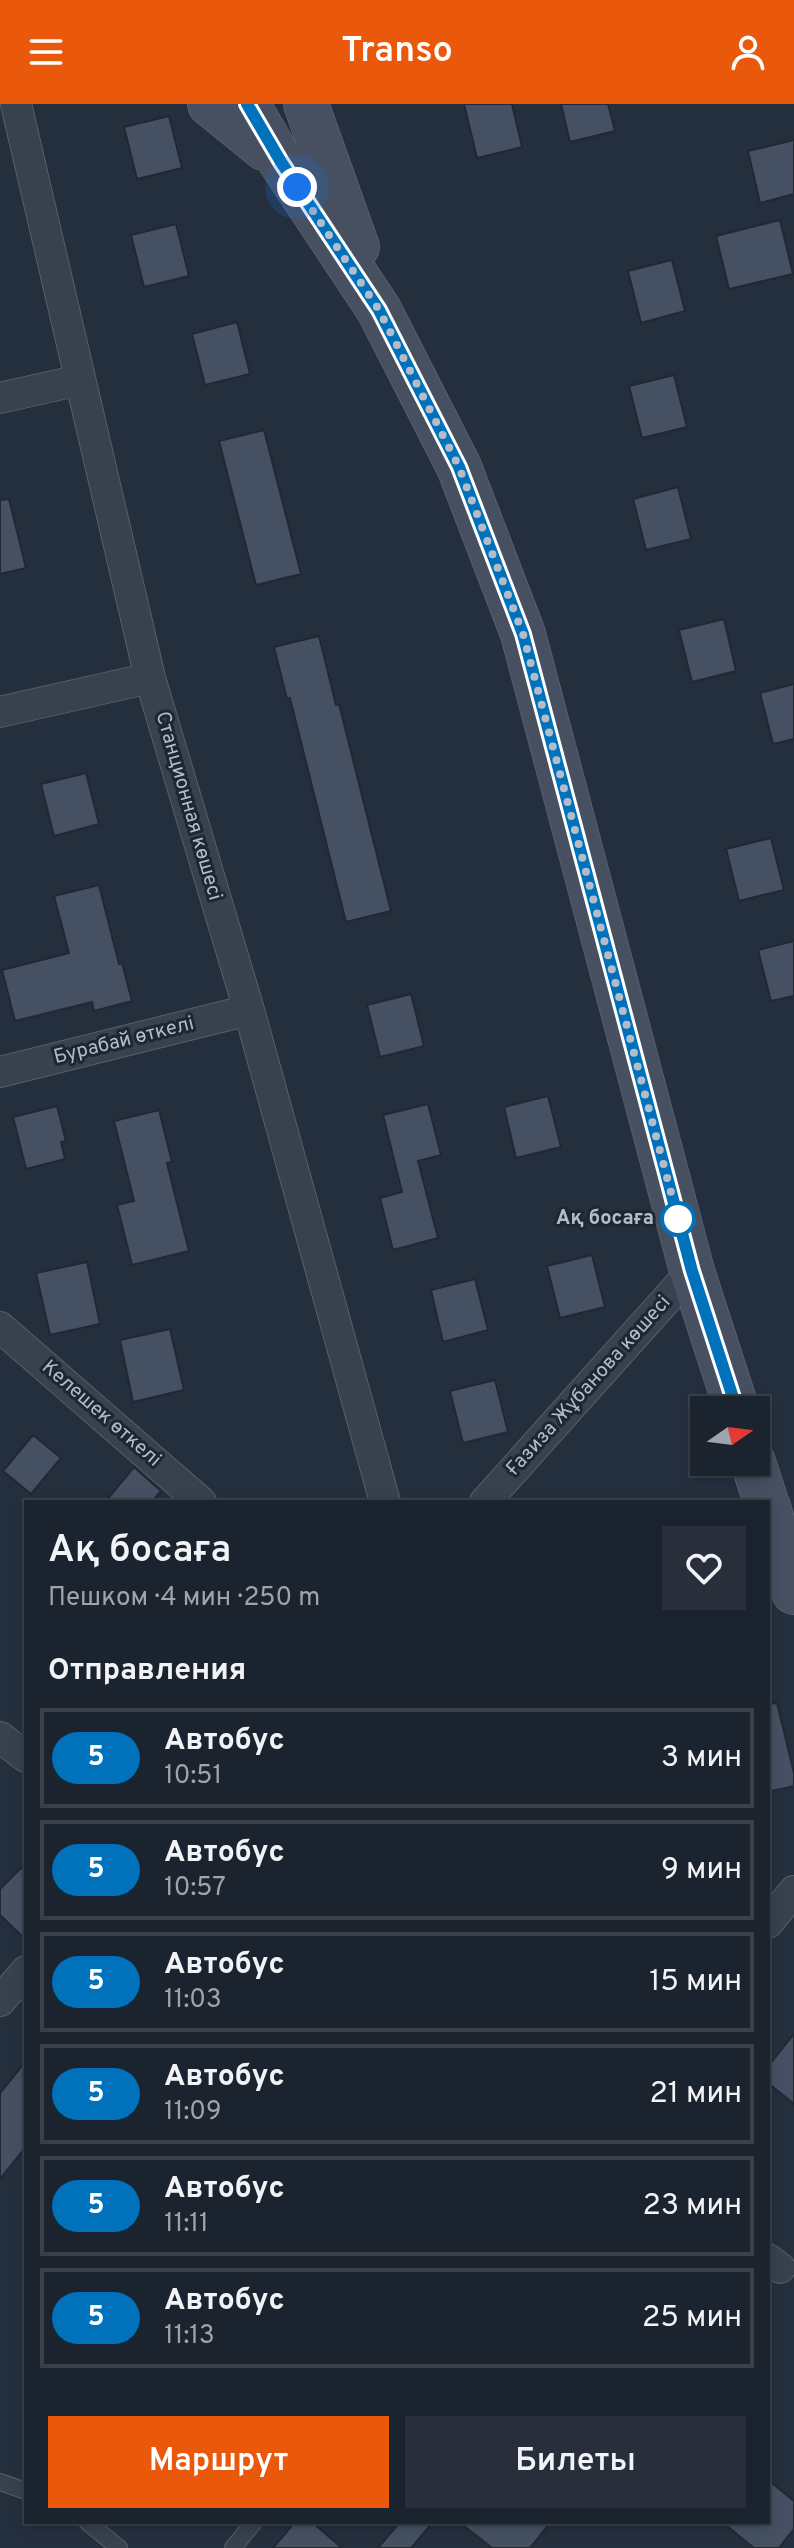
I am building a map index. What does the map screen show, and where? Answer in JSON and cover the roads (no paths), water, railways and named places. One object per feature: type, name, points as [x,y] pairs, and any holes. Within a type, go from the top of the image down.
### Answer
[{"type":"main road","points":[[210,104],[281,162]]},
{"type":"main road","points":[[247,104],[281,162],[379,310],[459,467],[523,634],[692,1271],[732,1396]]},
{"type":"main road","points":[[306,104],[379,310]]},
{"type":"main road","points":[[322,104],[322,150]]},
{"type":"main road","points":[[758,1476],[765,1500]]},
{"type":"main road","points":[[770,1514],[793,1585]]},
{"type":"street","name":"Станционная көшесі","points":[[16,104],[150,678],[249,1010],[384,1500]]},
{"type":"street","points":[[0,398],[80,380]]},
{"type":"street","points":[[0,712],[150,678]]},
{"type":"street","name":"Бурабай өткелі","points":[[0,1072],[249,1010]]},
{"type":"street","name":"Ғазиза Жұбанова көшесі","points":[[487,1500],[692,1271]]},
{"type":"street","name":"Келешек өткелі","points":[[0,1327],[199,1500]]},
{"type":"street","points":[[0,1737],[24,1755]]},
{"type":"street","points":[[770,1921],[794,1891]]},
{"type":"street","points":[[0,2001],[24,1973]]},
{"type":"lane","points":[[0,2482],[24,2490]]},
{"type":"lane","points":[[89,2524],[119,2548]]},
{"type":"lane","points":[[233,2548],[252,2524]]},
{"type":"place","name":"Ақ босаға","points":[[678,1219]]}]
